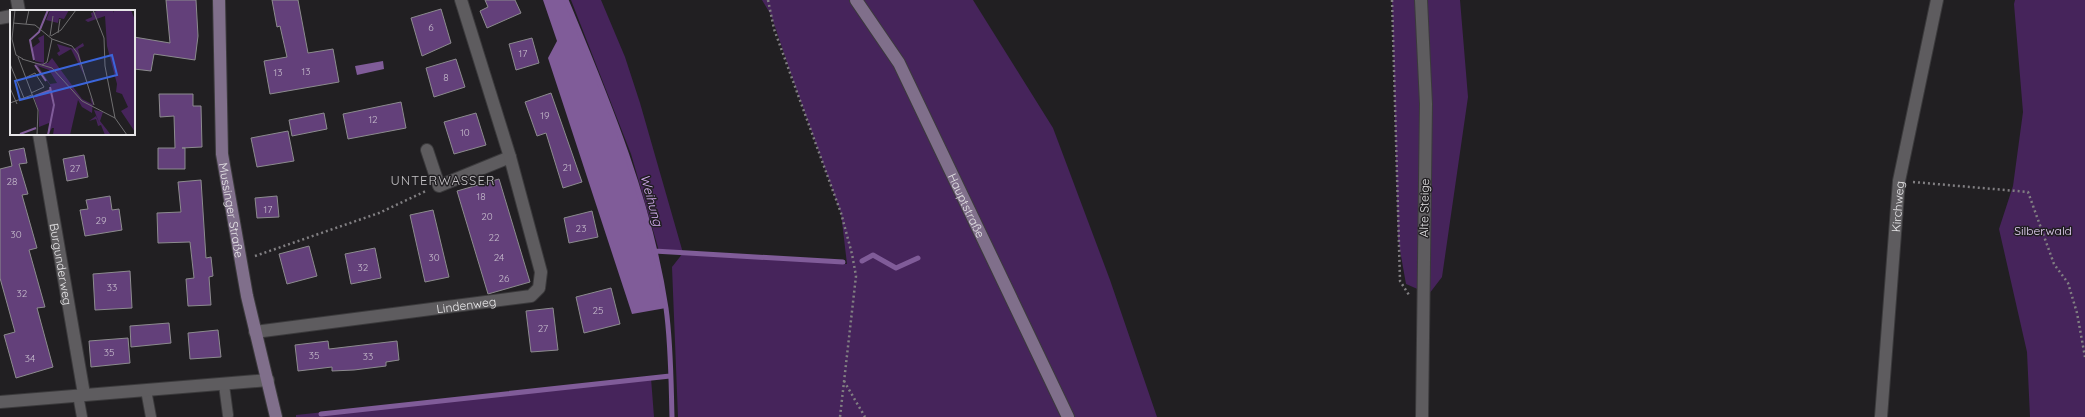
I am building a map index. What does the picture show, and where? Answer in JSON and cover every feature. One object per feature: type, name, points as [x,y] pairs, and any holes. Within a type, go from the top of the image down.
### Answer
[{"type":"main road","name":"Mussinger Straße","points":[[219,0],[222,154],[240,261],[255,332],[276,417]]},
{"type":"main road","name":"Hauptstraße","points":[[856,0],[899,63],[1068,417]]},
{"type":"street","points":[[17,0],[19,10]]},
{"type":"street","name":"Lindenweg","points":[[255,332],[531,296],[539,288],[541,272],[510,157],[461,0]]},
{"type":"street","name":"Alte Steige","points":[[1421,0],[1426,104],[1422,417]]},
{"type":"street","name":"Kirchweg","points":[[1881,417],[1899,181],[1937,0]]},
{"type":"street","points":[[0,18],[10,16]]},
{"type":"street","name":"Burgunderweg","points":[[39,135],[81,395]]},
{"type":"street","points":[[427,150],[439,186],[510,157]]},
{"type":"street","points":[[0,402],[224,385],[268,380]]},
{"type":"lane","points":[[224,385],[228,415]]},
{"type":"lane","points":[[146,390],[151,417]]},
{"type":"lane","points":[[81,395],[82,417]]},
{"type":"path","points":[[768,0],[774,29],[841,213],[852,254],[856,276],[840,417]]},
{"type":"path","points":[[1392,0],[1400,281],[1409,295],[1423,304]]},
{"type":"path","points":[[1899,181],[2008,189],[2028,192],[2054,264],[2068,283],[2077,314],[2085,357]]},
{"type":"path","points":[[240,261],[379,213],[439,186]]},
{"type":"path","points":[[844,381],[864,417]]},
{"type":"green space","points":[[571,0],[601,0],[625,57],[640,103],[683,253],[659,251],[631,154]]},
{"type":"green space","points":[[762,0],[973,0],[1053,128],[1110,280],[1157,417],[678,417],[672,267],[683,253],[847,264],[841,213],[771,15]]},
{"type":"green space","points":[[1392,0],[1460,0],[1468,97],[1442,277],[1429,294],[1406,284],[1398,239]]},
{"type":"green space","name":"Silberwald","points":[[2015,0],[2085,0],[2085,417],[2030,417],[2027,352],[1999,229],[2013,186],[2023,112],[2014,4]]},
{"type":"green space","points":[[651,378],[654,417],[296,417],[296,415]]},
{"type":"shaded area","points":[[543,0],[565,0],[614,116],[628,155],[639,193],[666,308],[632,314],[548,58],[557,41]]},
{"type":"shaded area","points":[[383,61],[384,69],[357,75],[355,66]]},
{"type":"building","points":[[166,0],[196,0],[198,36],[195,60],[154,54],[151,71],[135,69],[135,37],[170,43]]},
{"type":"building","points":[[272,0],[298,0],[308,53],[333,49],[339,82],[270,94],[264,61],[287,57],[280,26],[277,27]]},
{"type":"building","points":[[485,0],[515,0],[521,13],[487,28],[480,11],[488,7]]},
{"type":"building","points":[[441,9],[451,43],[422,56],[411,18]]},
{"type":"building","points":[[532,38],[539,63],[516,70],[509,44]]},
{"type":"building","points":[[456,59],[465,87],[434,97],[426,68]]},
{"type":"building","points":[[551,93],[582,182],[563,188],[546,133],[537,136],[525,102]]},
{"type":"building","points":[[159,94],[193,94],[193,106],[201,106],[202,147],[182,148],[185,148],[185,169],[158,169],[158,148],[175,148],[174,116],[160,117]]},
{"type":"building","points":[[401,102],[406,128],[348,139],[343,114]]},
{"type":"building","points":[[324,113],[327,129],[292,136],[289,120]]},
{"type":"building","points":[[476,113],[486,145],[454,154],[444,122]]},
{"type":"building","points":[[288,131],[294,161],[257,167],[251,138]]},
{"type":"building","points":[[24,148],[27,163],[19,164],[28,194],[22,195],[37,248],[29,250],[45,307],[37,308],[53,367],[16,378],[4,335],[15,332],[0,278],[0,169],[12,166],[9,151]]},
{"type":"building","points":[[84,155],[88,177],[67,181],[63,159]]},
{"type":"building","points":[[499,179],[530,282],[488,294],[457,191]]},
{"type":"building","points":[[201,180],[206,258],[211,257],[213,276],[209,277],[211,305],[188,306],[186,279],[194,278],[190,242],[158,243],[157,213],[181,212],[178,182]]},
{"type":"building","points":[[110,196],[112,210],[119,209],[122,230],[85,236],[80,210],[88,209],[86,200]]},
{"type":"building","points":[[277,196],[279,217],[257,218],[255,198]]},
{"type":"building","points":[[433,210],[449,277],[425,282],[410,215]]},
{"type":"building","points":[[592,211],[598,237],[569,243],[564,218]]},
{"type":"building","points":[[309,246],[317,276],[287,284],[279,254]]},
{"type":"building","points":[[375,248],[381,278],[351,284],[345,254]]},
{"type":"building","points":[[130,271],[132,308],[95,310],[93,274]]},
{"type":"building","points":[[611,288],[620,324],[584,333],[576,297]]},
{"type":"building","points":[[553,308],[558,350],[531,352],[526,311]]},
{"type":"building","points":[[169,323],[171,343],[131,347],[130,326]]},
{"type":"building","points":[[218,330],[221,357],[190,359],[188,333]]},
{"type":"building","points":[[128,338],[130,363],[91,367],[89,341]]},
{"type":"building","points":[[328,341],[329,349],[397,341],[399,360],[386,362],[386,366],[354,370],[332,371],[332,367],[298,371],[295,345]]},
{"type":"waterway","name":"Weihung","points":[[566,0],[597,75],[625,151],[638,190],[659,268],[668,322],[672,417]]},
{"type":"waterway","points":[[654,251],[843,262]]},
{"type":"waterway","points":[[862,261],[873,255],[896,268],[918,258]]},
{"type":"waterway","points":[[321,414],[670,376]]},
{"type":"district","name":"UNTERWASSER","points":[[443,180]]}]
